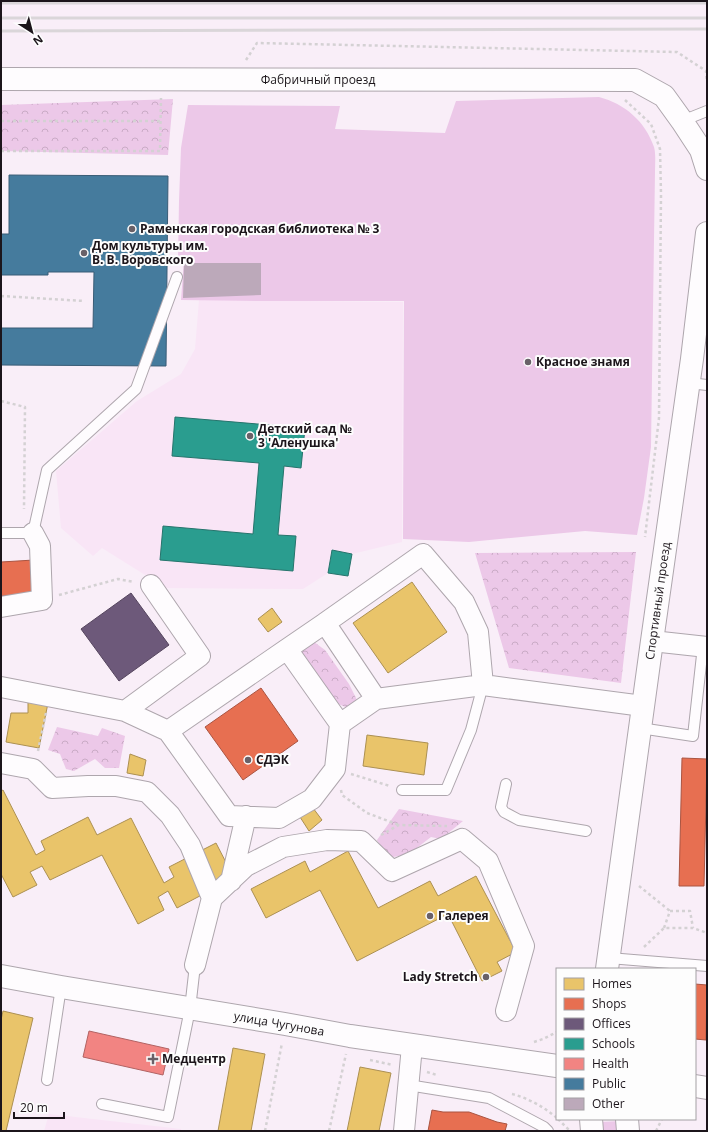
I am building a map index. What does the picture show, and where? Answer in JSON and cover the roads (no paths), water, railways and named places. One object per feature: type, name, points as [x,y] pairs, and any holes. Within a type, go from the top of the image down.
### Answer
[{"type":"main road","name":"Фабричный проезд","points":[[1,79],[635,80],[664,96],[682,121]]},
{"type":"main road","points":[[682,121],[701,150],[707,169]]},
{"type":"main road","name":"Спортивный проезд","points":[[608,963],[652,641],[698,384],[707,233]]},
{"type":"main road","name":"улица Чугунова","points":[[1,976],[61,988],[285,1024],[345,1048],[412,1046],[556,1066]]},
{"type":"main road","points":[[696,1086],[707,1088]]},
{"type":"main road","points":[[591,1120],[592,1131]]},
{"type":"main road","points":[[627,1120],[628,1131]]},
{"type":"street","points":[[1,606],[42,600],[40,546],[33,533]]},
{"type":"street","points":[[168,731],[423,554],[464,602],[478,632],[483,685]]},
{"type":"street","points":[[125,711],[200,656],[151,585]]},
{"type":"street","points":[[324,623],[376,699]]},
{"type":"street","points":[[652,641],[705,647]]},
{"type":"street","points":[[1,687],[125,711],[168,731],[229,816],[280,818],[312,799],[335,768],[340,724],[287,649]]},
{"type":"street","points":[[340,724],[376,699],[483,685],[643,706]]},
{"type":"street","points":[[1,763],[34,770],[52,788],[116,786],[147,792],[170,815],[190,845],[212,898]]},
{"type":"street","points":[[231,881],[246,816]]},
{"type":"street","points":[[195,965],[212,898],[246,866],[283,847],[327,840],[361,841],[392,871],[462,839],[488,861],[524,946],[506,1010]]},
{"type":"street","points":[[404,1131],[412,1046]]},
{"type":"lane","points":[[682,121],[707,111]]},
{"type":"lane","points":[[1,533],[33,533],[47,470],[136,389],[177,277]]},
{"type":"lane","points":[[640,728],[693,736],[705,647]]},
{"type":"lane","points":[[402,790],[446,790],[471,730],[483,685]]},
{"type":"lane","points":[[506,784],[501,807],[504,812],[519,820],[586,831]]},
{"type":"lane","points":[[608,963],[630,959],[707,966]]},
{"type":"lane","points":[[102,1104],[168,1117],[190,1009],[195,965]]},
{"type":"lane","points":[[47,1080],[61,988]]},
{"type":"lane","points":[[409,1076],[489,1098],[544,1127],[548,1131]]},
{"type":"railway","points":[[1,3],[707,3]]},
{"type":"railway","points":[[1,18],[707,18]]},
{"type":"railway","points":[[1,31],[707,29]]},
{"type":"place","name":"Раменская городская библиотека № 3","points":[[132,229]]},
{"type":"place","name":"Дом культуры им. В. В. Воровского","points":[[84,253]]},
{"type":"place","name":"Красное знамя","points":[[528,362]]},
{"type":"place","name":"Детский сад № 3 'Аленушка'","points":[[250,436]]},
{"type":"place","name":"СДЭК","points":[[248,760]]},
{"type":"place","name":"Галерея","points":[[430,916]]},
{"type":"place","name":"Lady Stretch","points":[[486,977]]},
{"type":"place","name":"Медцентр","points":[[153,1059]]}]
